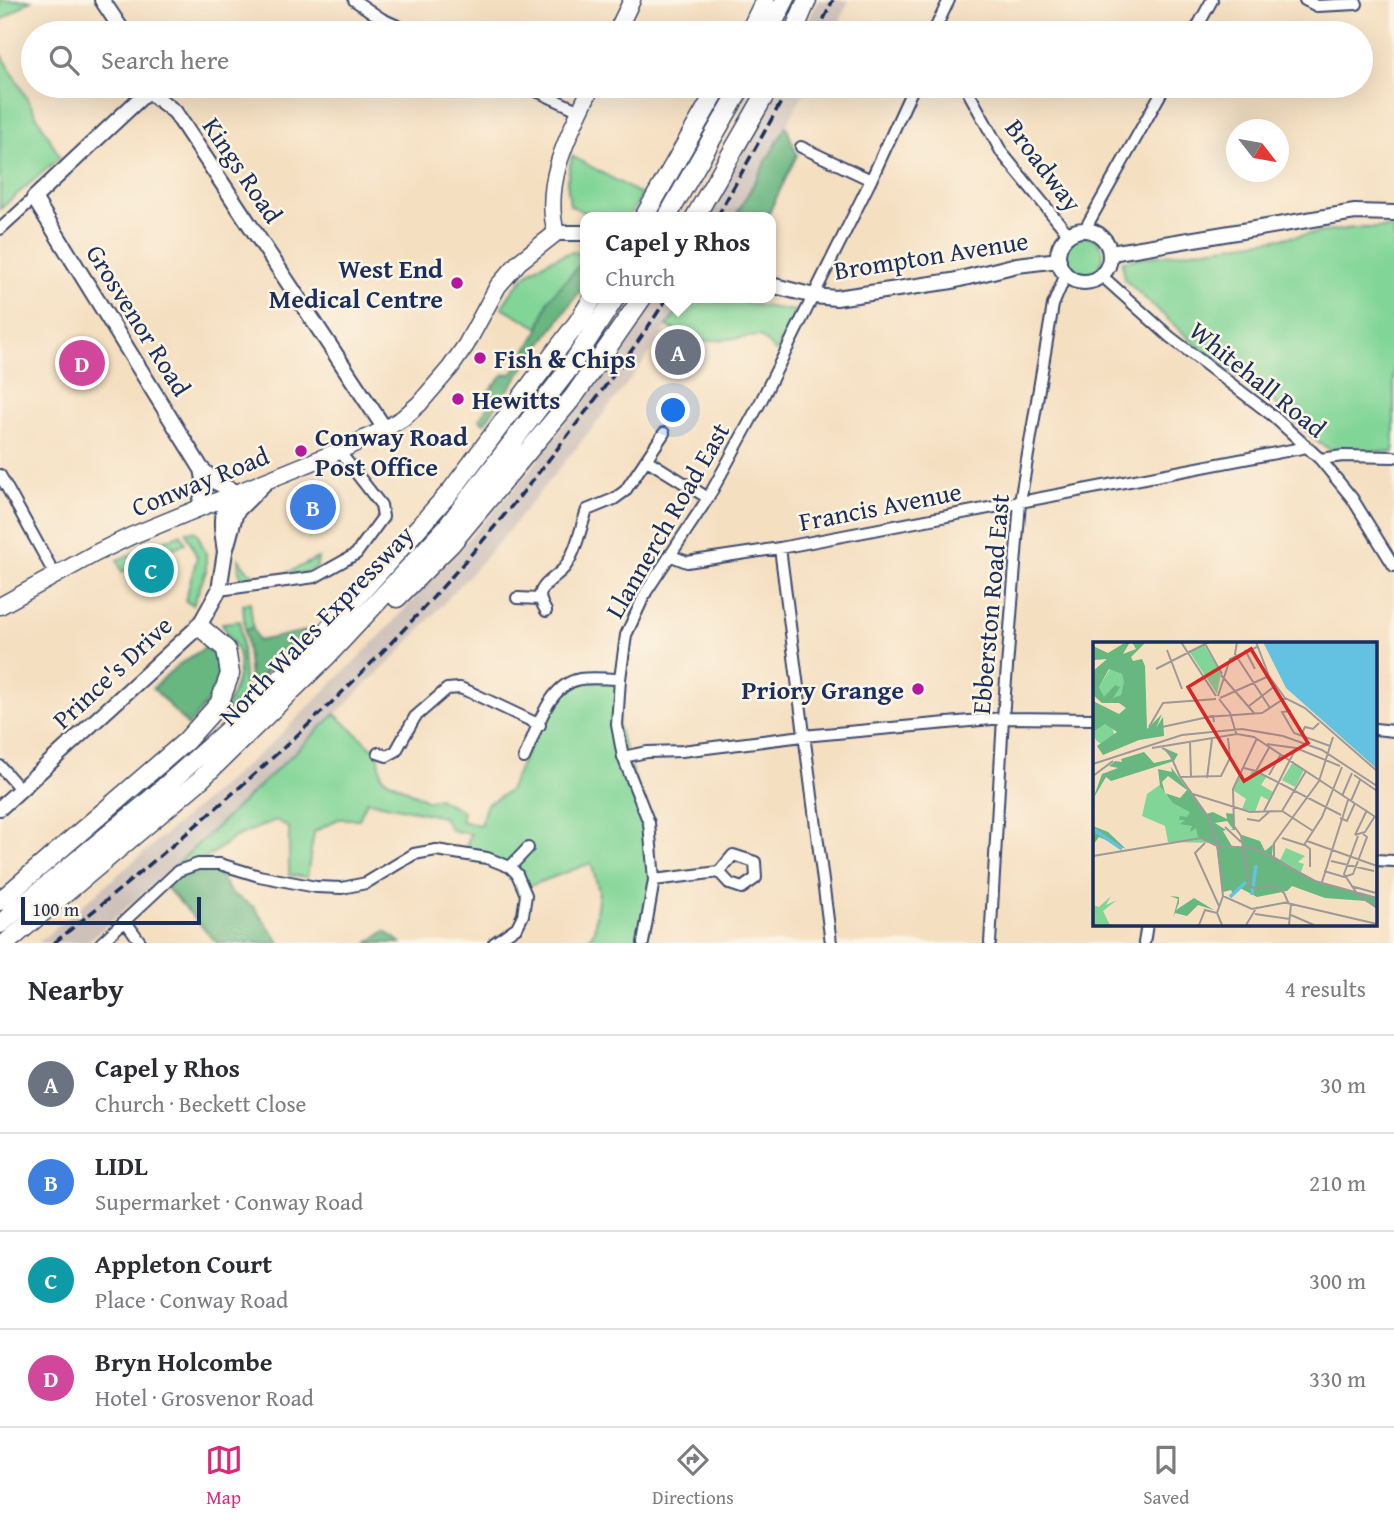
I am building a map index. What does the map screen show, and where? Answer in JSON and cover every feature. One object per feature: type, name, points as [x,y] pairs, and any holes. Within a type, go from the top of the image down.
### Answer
[{"type":"highway","points":[[755,21],[765,0]]},
{"type":"highway","points":[[774,21],[785,0]]},
{"type":"highway","points":[[798,21],[807,0]]},
{"type":"highway","points":[[646,212],[712,98]]},
{"type":"highway","points":[[670,212],[735,98]]},
{"type":"highway","points":[[699,212],[763,98]]},
{"type":"highway","name":"North Wales Expressway","points":[[0,924],[144,806],[238,721],[316,643],[451,491],[590,303]]},
{"type":"highway","name":"North Wales Expressway","points":[[6,943],[199,781],[327,657],[446,528],[568,370],[612,303]]},
{"type":"highway","points":[[199,781],[335,660],[451,544],[574,397],[639,303]]},
{"type":"highway","points":[[0,901],[186,741],[219,704],[230,674],[226,649],[198,626]]},
{"type":"main road","points":[[102,0],[116,21]]},
{"type":"main road","points":[[622,21],[632,0]]},
{"type":"main road","points":[[34,198],[139,98]]},
{"type":"main road","name":"Kings Road","points":[[159,98],[175,111],[386,429]]},
{"type":"main road","points":[[580,233],[556,233],[552,219],[553,180],[562,150],[586,98]]},
{"type":"main road","name":"Grosvenor Road","points":[[34,198],[201,468],[215,482],[236,492]]},
{"type":"main road","points":[[1111,253],[1355,212],[1394,213]]},
{"type":"main road","points":[[1085,229],[1100,234],[1106,240],[1111,253],[1109,266],[1102,276],[1083,282],[1066,274],[1059,260],[1060,245],[1069,235],[1085,229]]},
{"type":"main road","name":"Conway Road","points":[[0,606],[131,536],[339,451],[386,429],[419,404],[450,368],[466,345],[498,286],[519,262],[556,233]]},
{"type":"main road","name":"Brompton Avenue","points":[[776,286],[814,296],[836,298],[906,288],[1017,265],[1059,260]]},
{"type":"main road","points":[[198,508],[205,482],[201,468]]},
{"type":"main road","name":"Prince's Drive","points":[[0,808],[198,626],[219,590],[225,552],[236,512],[270,479]]},
{"type":"main road","name":"Prince's Drive","points":[[225,552],[221,514],[225,502],[236,492]]},
{"type":"street","points":[[354,0],[386,21]]},
{"type":"street","points":[[1201,21],[1212,0]]},
{"type":"street","points":[[1304,0],[1317,6],[1357,4]]},
{"type":"street","points":[[939,21],[947,5]]},
{"type":"street","points":[[551,98],[580,111]]},
{"type":"street","name":"Llannerch Road East","points":[[643,943],[654,880],[649,823],[623,757],[617,725],[626,635],[646,592],[708,498],[761,401],[871,180],[908,98]]},
{"type":"street","name":"Broadway","points":[[972,98],[1002,153],[1069,235]]},
{"type":"street","points":[[1085,229],[1157,98]]},
{"type":"street","points":[[801,147],[871,180]]},
{"type":"street","points":[[0,229],[34,198]]},
{"type":"street","name":"Ebberston Road East","points":[[990,943],[1003,718],[1020,502],[1053,305],[1066,274]]},
{"type":"street","name":"Whitehall Road","points":[[1102,276],[1170,337],[1273,416],[1320,459],[1352,498],[1394,566]]},
{"type":"street","points":[[546,611],[540,599],[541,593],[572,556],[587,510],[614,499],[625,491],[664,433]]},
{"type":"street","name":"Francis Avenue","points":[[669,555],[687,562],[780,548],[1307,447]]},
{"type":"street","points":[[219,590],[315,578],[356,554],[383,517],[381,505],[339,451]]},
{"type":"street","points":[[1320,459],[1343,456],[1394,457]]},
{"type":"street","points":[[647,460],[708,498]]},
{"type":"street","points":[[0,475],[55,575]]},
{"type":"street","points":[[780,548],[831,943]]},
{"type":"street","points":[[517,598],[540,599]]},
{"type":"street","points":[[524,758],[551,696],[564,685],[580,679],[620,679]]},
{"type":"street","points":[[378,753],[387,755],[397,751],[415,717],[447,689],[460,688],[540,725]]},
{"type":"street","points":[[623,757],[647,752],[682,751],[803,736],[1003,718],[1093,719]]},
{"type":"street","points":[[1376,729],[1394,731]]},
{"type":"street","points":[[0,766],[22,790]]},
{"type":"street","points":[[510,867],[528,848]]},
{"type":"street","points":[[102,943],[178,871],[198,864],[220,864],[259,876],[316,887],[342,888],[366,883],[414,853],[436,850],[487,858],[510,867],[517,874],[526,895],[523,915],[517,927],[494,943]]},
{"type":"street","points":[[1376,860],[1394,861]]},
{"type":"street","points":[[654,880],[719,872]]},
{"type":"street","points":[[126,922],[141,943]]},
{"type":"shaded area","points":[[818,0],[849,0],[840,21],[808,21]]},
{"type":"shaded area","points":[[771,98],[801,98],[738,212],[710,212]]},
{"type":"shaded area","points":[[653,303],[683,303],[648,356],[598,421],[501,540],[397,655],[195,849],[86,943],[38,943],[273,742],[383,633],[528,473]]},
{"type":"green space","points":[[0,0],[31,0],[0,21]]},
{"type":"green space","points":[[0,51],[21,88],[21,98],[27,98],[60,157],[0,209]]},
{"type":"green space","points":[[786,126],[797,155],[769,212],[738,212]]},
{"type":"green space","points":[[572,156],[642,195],[632,212],[585,212],[570,205],[567,181]]},
{"type":"green space","points":[[1353,228],[1394,228],[1394,452],[1332,450],[1320,444],[1274,402],[1206,354],[1124,279],[1122,261]]},
{"type":"green space","points":[[1084,236],[1097,242],[1103,255],[1097,268],[1084,274],[1071,268],[1065,255],[1071,242]]},
{"type":"green space","points":[[572,252],[580,253],[580,268],[543,330],[502,307],[523,279],[549,260]]},
{"type":"green space","points":[[580,265],[580,291],[484,423],[479,419],[488,406],[488,392],[503,375],[513,373],[538,331],[549,299]]},
{"type":"green space","points":[[683,303],[746,303],[796,311],[776,352],[760,336],[696,342],[667,326]]},
{"type":"green space","points":[[194,531],[206,554],[206,571],[193,605],[185,601],[197,557],[186,532]]},
{"type":"green space","points":[[181,534],[185,543],[122,572],[117,560]]},
{"type":"green space","points":[[318,558],[316,569],[252,582],[245,582],[239,571],[239,559],[247,569],[265,577],[286,573]]},
{"type":"green space","points":[[250,602],[253,628],[245,630],[243,604]]},
{"type":"green space","points":[[240,621],[245,693],[219,720],[231,696],[239,669],[238,652],[222,623]]},
{"type":"green space","points":[[253,628],[258,641],[306,631],[251,688],[245,630]]},
{"type":"green space","points":[[206,647],[215,655],[218,666],[216,685],[213,694],[188,726],[153,688],[178,665]]},
{"type":"green space","points":[[620,679],[617,725],[649,823],[654,880],[643,943],[587,943],[594,931],[599,891],[591,863],[524,888],[510,867],[463,854],[471,834],[451,830],[443,817],[367,801],[359,819],[338,819],[314,832],[307,877],[289,875],[289,828],[276,820],[235,837],[198,864],[175,866],[335,714],[378,753],[382,777],[428,801],[438,798],[463,811],[461,821],[480,825],[487,804],[509,791],[551,697],[564,685]]},
{"type":"green space","points":[[198,864],[215,869],[231,893],[254,907],[280,943],[217,943],[164,885]]},
{"type":"green space","points":[[385,931],[401,943],[369,943],[369,942]]},
{"type":"railway","points":[[823,21],[833,0]]},
{"type":"railway","points":[[720,212],[783,98]]},
{"type":"railway","points":[[54,943],[242,785],[377,658],[497,524],[621,366],[664,303]]},
{"type":"place","name":"West End Medical Centre","points":[[457,283]]},
{"type":"place","name":"Capel y Rhos","points":[[678,352]]},
{"type":"place","name":"Fish & Chips","points":[[480,358]]},
{"type":"place","name":"Bryn Holcombe","points":[[82,363]]},
{"type":"place","name":"Hewitts","points":[[458,399]]},
{"type":"place","name":"Conway Road Post Office","points":[[301,451]]},
{"type":"place","name":"LIDL","points":[[313,507]]},
{"type":"place","name":"Appleton Court","points":[[151,570]]},
{"type":"place","name":"Priory Grange","points":[[918,689]]}]
